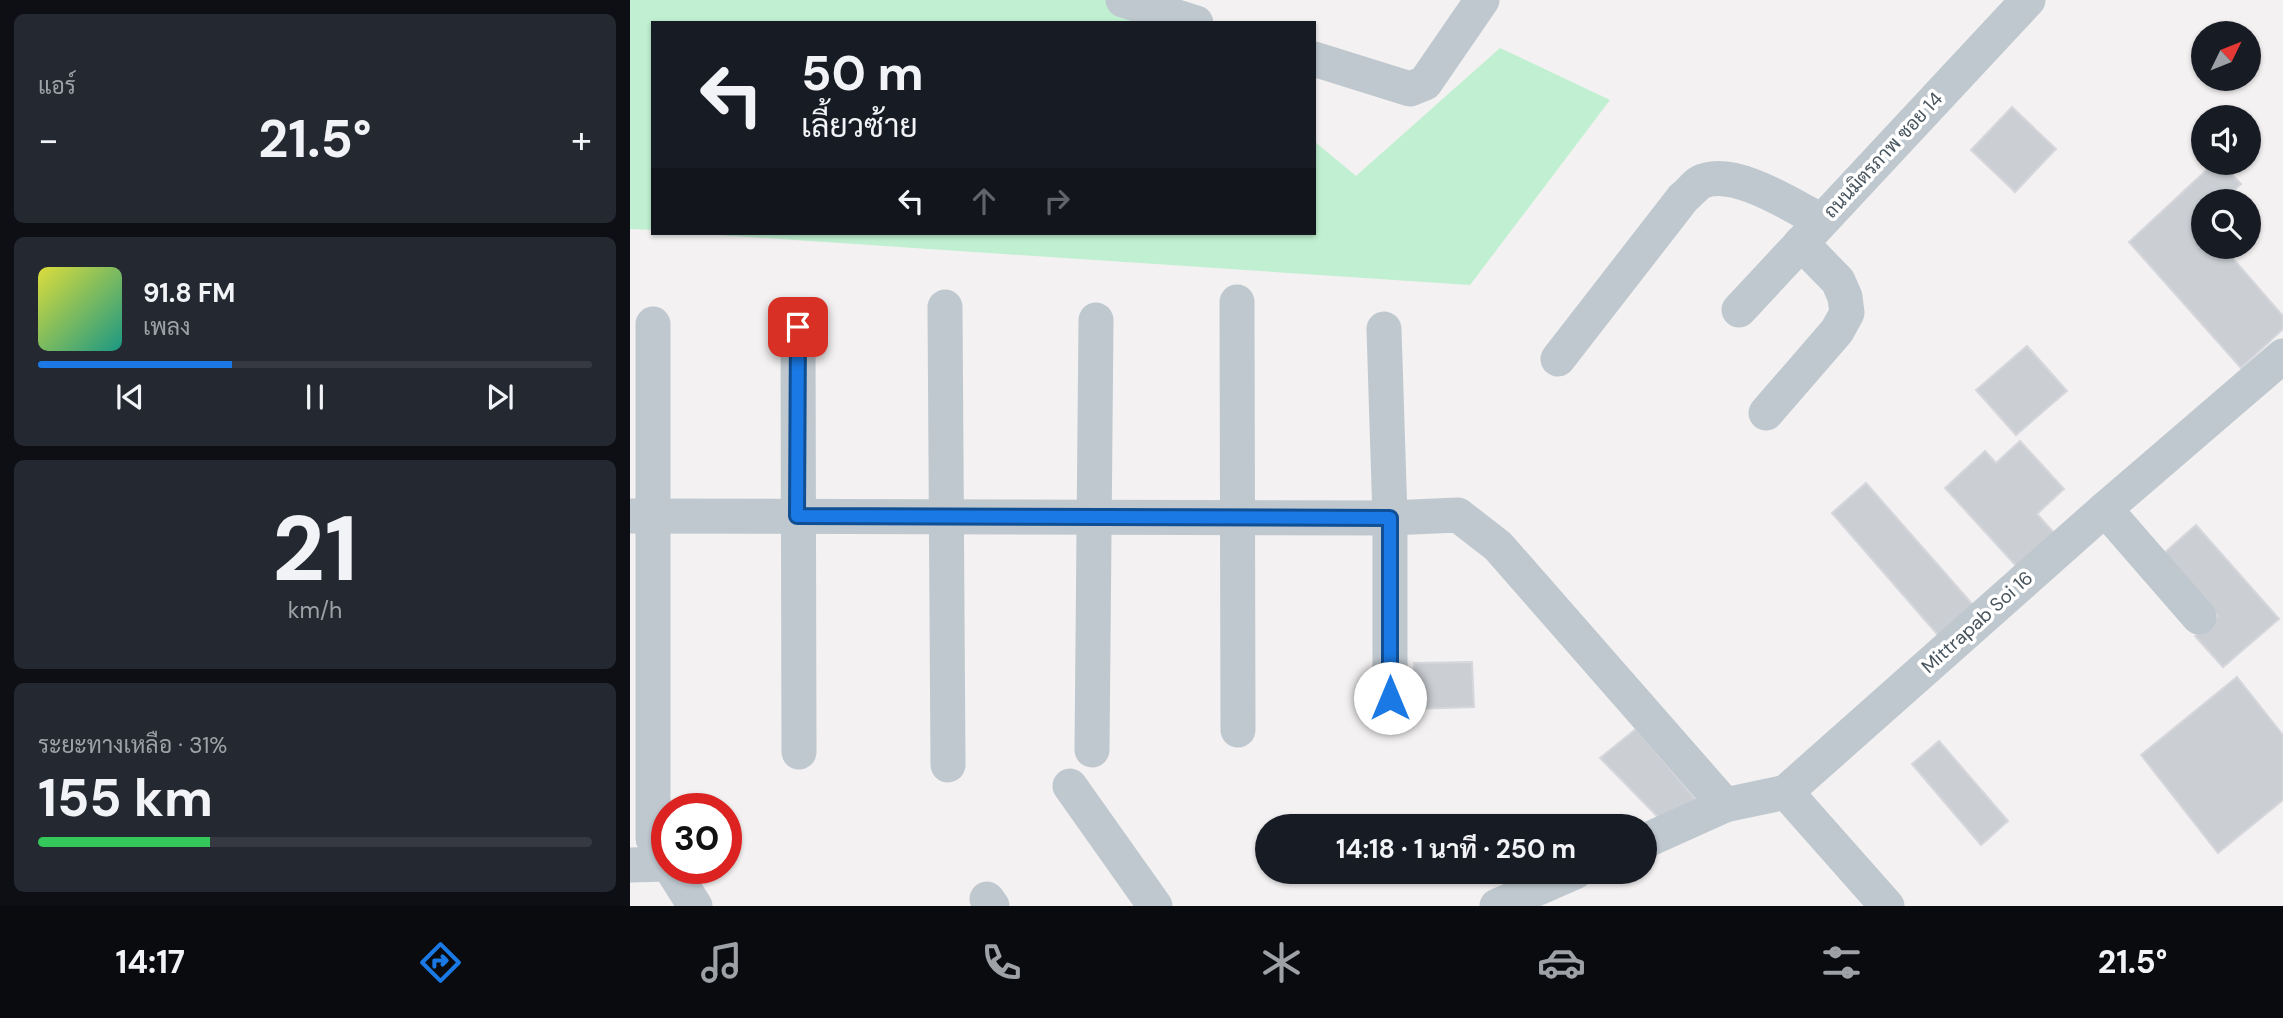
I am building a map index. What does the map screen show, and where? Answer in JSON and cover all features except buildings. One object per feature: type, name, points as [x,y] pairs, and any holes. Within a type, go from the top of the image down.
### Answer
[{"type":"street","points":[[1123,0],[1190,21]]},
{"type":"street","points":[[1316,60],[1403,87],[1419,87],[1425,83],[1482,0]]},
{"type":"street","name":"ถนนมิตรภาพ ซอย 14","points":[[1739,310],[2028,0]]},
{"type":"street","points":[[1558,359],[1683,198],[1700,183],[1718,178],[1732,180],[1766,192],[1811,232],[1845,297],[1847,313],[1838,331],[1766,413]]},
{"type":"street","points":[[1237,302],[1238,730]]},
{"type":"street","points":[[945,307],[948,765]]},
{"type":"street","points":[[1092,750],[1096,320]]},
{"type":"street","points":[[651,793],[641,516],[653,324]]},
{"type":"street","points":[[798,327],[799,752]]},
{"type":"street","points":[[1384,329],[1390,518],[1390,698]]},
{"type":"street","name":"Mittrapab Soi 16","points":[[1657,836],[1725,806],[1786,792],[2105,509],[2283,356]]},
{"type":"street","points":[[2105,509],[2199,617]]},
{"type":"street","points":[[641,516],[1390,518],[1458,515],[1498,546],[1725,806]]},
{"type":"street","points":[[1070,786],[1155,906]]},
{"type":"street","points":[[1786,792],[1887,906]]},
{"type":"street","points":[[630,865],[651,863]]},
{"type":"street","points":[[681,884],[695,906]]},
{"type":"street","points":[[1497,906],[1547,884]]},
{"type":"green space","points":[[630,0],[1145,0],[1170,21],[651,21],[651,230],[630,229]]},
{"type":"green space","points":[[1500,48],[1610,100],[1470,285],[719,235],[1316,235],[1316,143],[1356,176]]},
{"type":"route","points":[[798,327],[797,516],[1390,518],[1390,698]]}]
